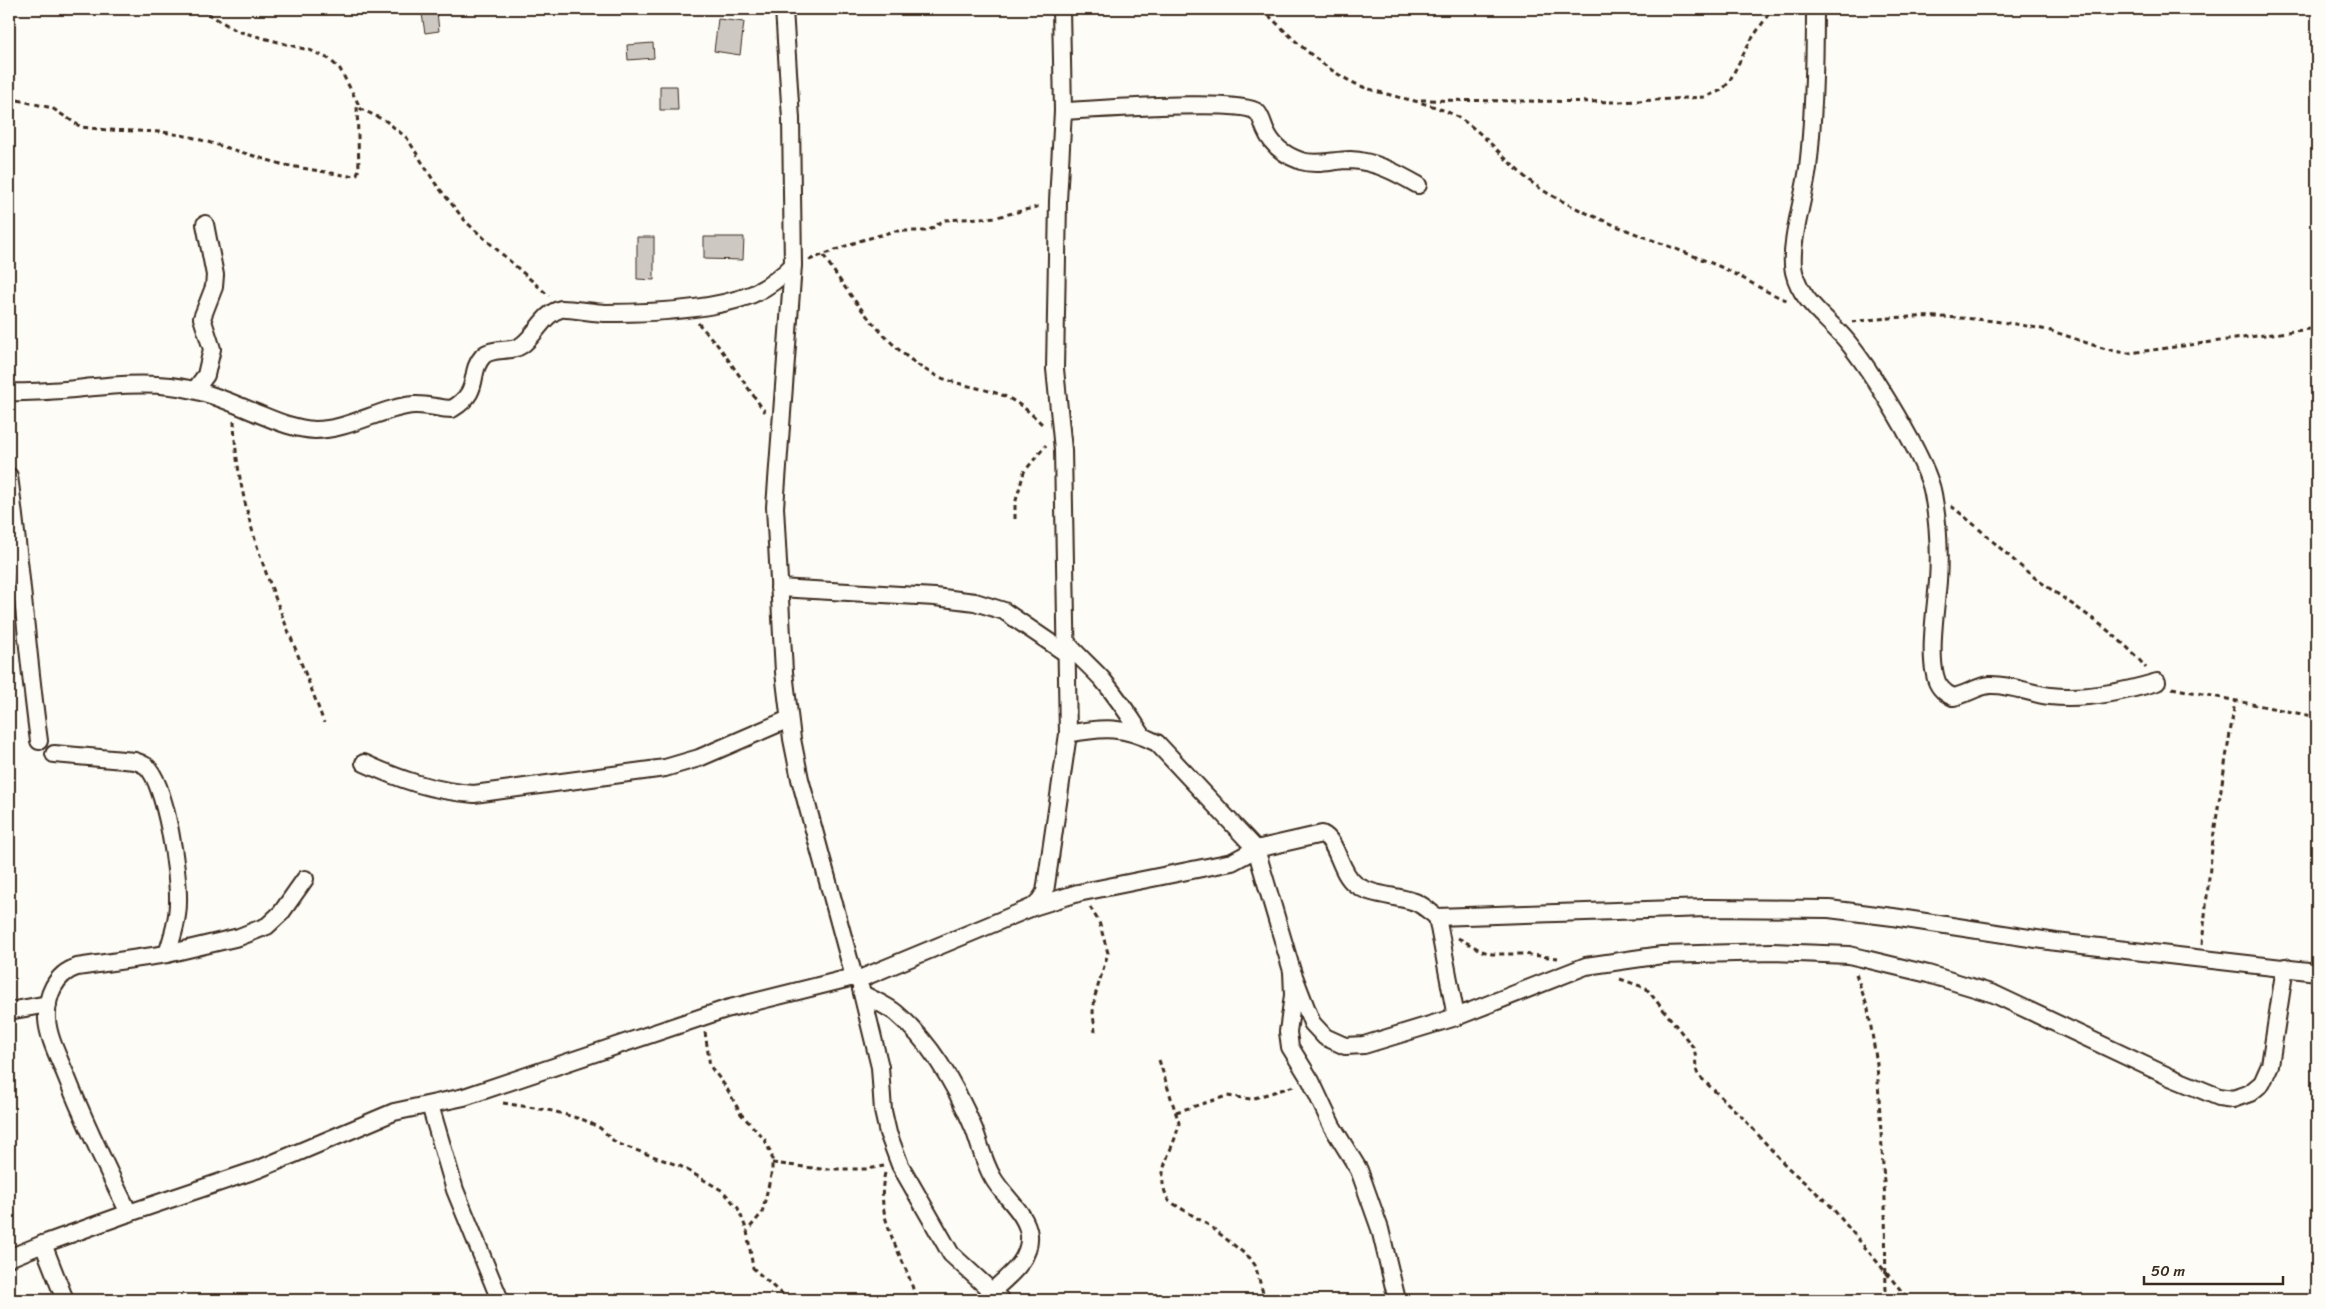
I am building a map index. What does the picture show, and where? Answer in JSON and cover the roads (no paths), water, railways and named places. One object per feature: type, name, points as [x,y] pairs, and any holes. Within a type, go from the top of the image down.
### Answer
[{"type":"street","points":[[784,9],[791,119],[793,266],[786,386],[779,436],[775,507],[784,672],[789,719],[800,779],[880,1068],[883,1111],[888,1133],[900,1166],[951,1254],[995,1296],[1023,1262],[1029,1244],[1027,1227],[1019,1212],[993,1179],[973,1128],[945,1069],[921,1039],[895,1013],[858,984]]},
{"type":"street","points":[[1033,907],[1045,892],[1068,734],[1063,450],[1055,369],[1058,201],[1063,111],[1061,9]]},
{"type":"street","points":[[1815,9],[1812,126],[1808,169],[1794,244],[1794,271],[1803,292],[1816,311],[1834,325],[1855,352],[1892,409],[1923,465],[1933,492],[1938,536],[1938,580],[1934,621],[1935,675],[1941,689],[1954,697],[1978,688],[1995,685],[2053,697],[2124,691],[2157,682]]},
{"type":"street","points":[[1063,111],[1143,106],[1229,106],[1249,109],[1257,112],[1272,143],[1284,154],[1303,161],[1326,163],[1351,160],[1371,164],[1392,170],[1418,185]]},
{"type":"street","points":[[195,390],[206,375],[212,349],[202,318],[214,287],[215,275],[205,224]]},
{"type":"street","points":[[9,392],[53,391],[128,384],[172,386],[195,390],[233,403],[278,422],[315,430],[332,428],[414,405],[452,410],[467,398],[472,390],[478,365],[488,352],[515,349],[523,344],[550,315],[562,309],[605,313],[687,308],[752,294],[768,286],[793,266]]},
{"type":"street","points":[[9,476],[17,540],[25,637],[39,741]]},
{"type":"street","points":[[779,588],[935,597],[975,602],[1004,611],[1067,648],[1083,662],[1100,678],[1128,712],[1142,735]]},
{"type":"street","points":[[364,763],[409,782],[446,792],[474,794],[665,768],[698,758],[789,719]]},
{"type":"street","points":[[1068,734],[1092,729],[1121,729],[1142,735],[1157,743],[1256,849],[1292,971],[1312,1023],[1325,1037],[1344,1046],[1364,1045],[1456,1017],[1586,966],[1662,955],[1772,952],[1849,955],[1928,974],[1994,994],[2170,1077],[2219,1098],[2233,1098],[2250,1093],[2262,1083],[2270,1064],[2285,967]]},
{"type":"street","points":[[54,754],[135,761],[146,766],[154,777],[164,802],[177,882],[178,903],[167,954]]},
{"type":"street","points":[[9,1258],[129,1212],[259,1169],[394,1112],[464,1097],[703,1017],[858,984],[1033,907],[1078,893],[1232,862],[1256,849],[1322,834],[1330,840],[1344,873],[1357,886],[1378,894],[1414,901],[1439,922],[1456,1017]]},
{"type":"street","points":[[129,1212],[84,1122],[53,1044],[47,1020],[48,1004],[56,980],[64,971],[77,967],[167,954],[239,937],[268,926],[281,914],[305,879]]},
{"type":"street","points":[[1439,922],[1706,908],[1829,909],[1892,916],[2056,942],[2317,972]]},
{"type":"street","points":[[1292,971],[1293,995],[1288,1041],[1311,1080],[1332,1126],[1359,1170],[1380,1229],[1397,1300]]},
{"type":"street","points":[[9,1011],[48,1004]]},
{"type":"street","points":[[430,1105],[455,1190],[500,1300]]},
{"type":"street","points":[[43,1244],[65,1300]]}]
